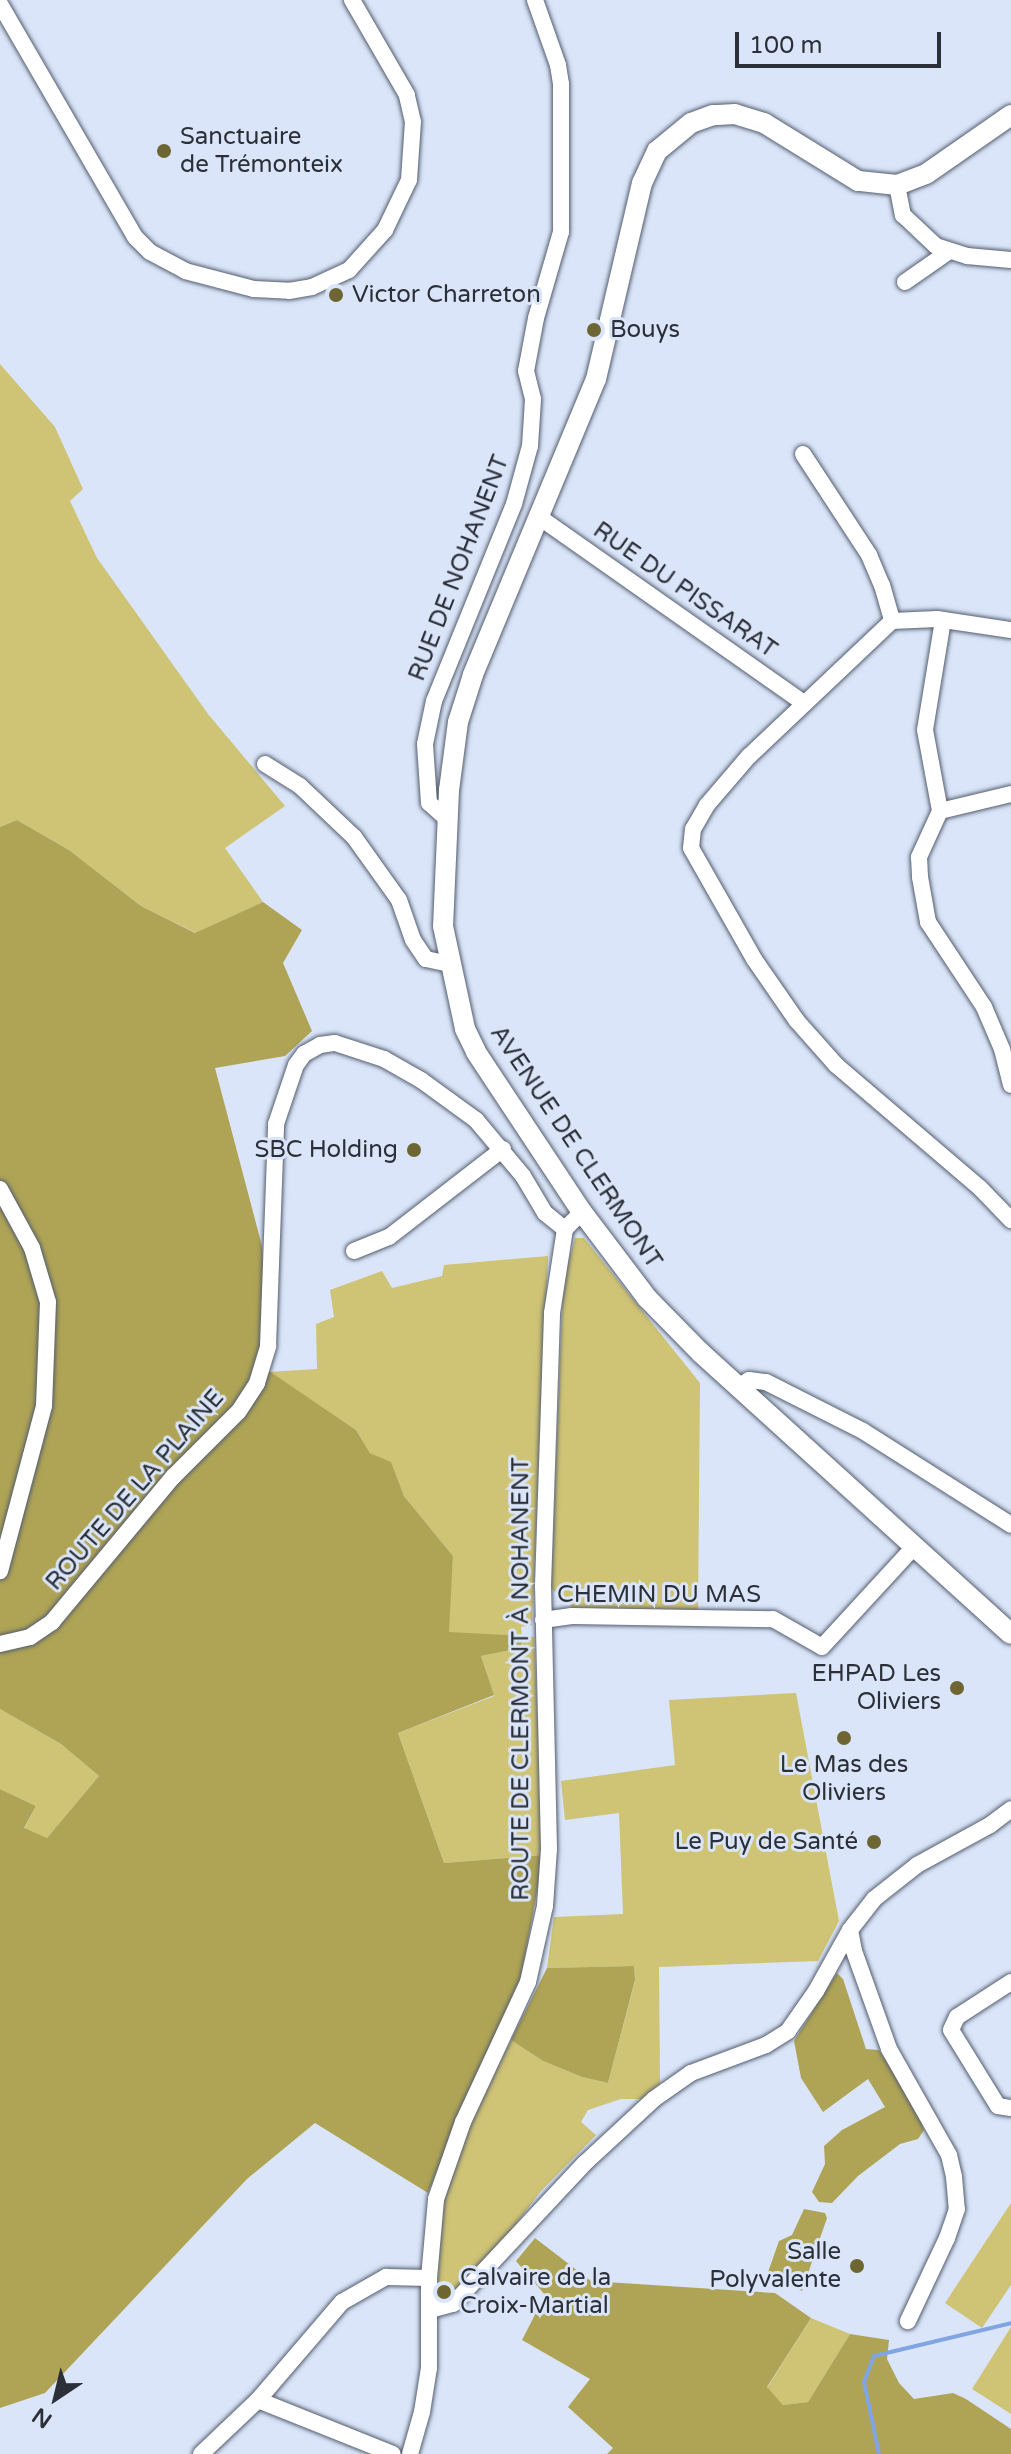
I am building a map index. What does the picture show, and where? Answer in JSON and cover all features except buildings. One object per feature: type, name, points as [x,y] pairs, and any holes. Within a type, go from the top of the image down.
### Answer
[{"type":"main road","name":"AVENUE DE CLERMONT","points":[[897,185],[876,186],[858,181],[747,115],[713,115],[672,135],[646,169],[596,379],[465,699],[451,759],[443,926],[465,1029],[476,1052],[582,1212],[647,1298],[738,1387],[1011,1634]]},
{"type":"main road","points":[[897,185],[926,174],[1011,115]]},
{"type":"street","points":[[0,4],[135,237],[150,252],[185,271],[254,289],[289,291],[312,287],[349,270],[385,230],[409,180],[413,122],[407,95],[388,56],[352,0]]},
{"type":"street","name":"RUE DE NOHANENT","points":[[447,819],[429,803],[425,744],[434,701],[514,504],[530,446],[533,399],[526,371],[536,318],[561,232],[561,84],[558,65],[535,0]]},
{"type":"street","points":[[897,185],[903,215],[948,252],[1011,260]]},
{"type":"street","points":[[905,282],[948,252]]},
{"type":"street","points":[[803,454],[869,555],[882,585],[892,621]]},
{"type":"street","name":"RUE DU PISSARAT","points":[[539,517],[804,703]]},
{"type":"street","points":[[943,620],[925,730],[940,811],[919,857],[928,922],[937,940],[975,989],[1007,1047],[1011,1085]]},
{"type":"street","points":[[1011,630],[943,620],[892,621],[749,756],[707,805],[693,829],[691,848],[754,959],[797,1021],[836,1065],[980,1188],[1011,1220]]},
{"type":"street","points":[[265,764],[300,786],[354,837],[399,900],[413,940],[426,959],[449,964]]},
{"type":"street","points":[[940,811],[1011,794]]},
{"type":"street","name":"ROUTE DE LA PLAINE","points":[[0,1644],[30,1637],[52,1622],[173,1477],[239,1411],[257,1383],[268,1346],[276,1124],[296,1065],[304,1054],[320,1045],[335,1043],[384,1059],[476,1120],[503,1149],[545,1213],[565,1229]]},
{"type":"street","points":[[354,1251],[389,1237],[503,1149]]},
{"type":"street","points":[[0,1189],[32,1248],[48,1302],[44,1406],[0,1571]]},
{"type":"street","points":[[565,1229],[582,1212]]},
{"type":"street","name":"ROUTE DE CLERMONT À NOHANENT","points":[[410,2454],[425,2397],[433,2220],[447,2161],[528,1982],[543,1915],[549,1849],[543,1620],[552,1313],[555,1275],[565,1229]]},
{"type":"street","points":[[738,1387],[749,1380],[766,1382],[863,1431],[1011,1525]]},
{"type":"street","name":"CHEMIN DU MAS","points":[[543,1620],[572,1616],[773,1619],[822,1647],[914,1547]]},
{"type":"street","points":[[430,2310],[453,2304],[585,2163],[654,2099],[691,2073],[766,2045],[788,2031],[810,2000],[850,1930],[874,1899],[894,1881],[1011,1809]]},
{"type":"street","points":[[850,1930],[854,1951],[889,2049],[949,2155],[954,2177],[957,2209],[908,2321]]},
{"type":"street","points":[[1011,1982],[957,2017],[951,2030],[998,2106],[1011,2108]]},
{"type":"street","points":[[201,2454],[258,2400],[342,2302],[386,2277],[429,2278]]},
{"type":"street","points":[[258,2400],[393,2454]]},
{"type":"shaded area","points":[[0,364],[55,427],[83,489],[70,501],[97,558],[208,714],[285,806],[225,848],[263,902],[196,933],[141,906],[69,850],[17,820],[0,827]]},
{"type":"shaded area","points":[[17,820],[69,850],[141,906],[195,933],[263,902],[302,930],[283,963],[312,1031],[285,1056],[215,1068],[262,1246],[269,1371],[356,1430],[370,1453],[391,1462],[404,1496],[453,1556],[449,1632],[522,1636],[521,1648],[481,1656],[494,1695],[398,1733],[444,1863],[544,1855],[521,1977],[428,2193],[315,2123],[247,2179],[45,2393],[0,2408],[0,1789],[36,1806],[24,1828],[47,1838],[99,1776],[61,1744],[0,1709],[0,827]]},
{"type":"shaded area","points":[[575,1238],[584,1238],[700,1383],[698,1611],[575,1610],[551,1588],[563,1283]]},
{"type":"shaded area","points":[[548,1256],[532,1625],[521,1627],[522,1636],[534,1637],[544,1855],[444,1863],[398,1733],[494,1696],[481,1656],[521,1648],[448,1632],[453,1556],[404,1496],[391,1463],[370,1453],[356,1430],[269,1372],[317,1369],[316,1324],[334,1317],[330,1290],[382,1271],[392,1288],[442,1276],[444,1265]]},
{"type":"shaded area","points":[[796,1693],[839,1921],[818,1961],[659,1967],[660,2083],[642,2099],[621,2099],[588,2110],[581,2122],[596,2135],[540,2192],[496,2251],[448,2298],[437,2292],[444,2196],[460,2146],[511,2040],[543,2061],[582,2077],[608,2083],[635,1981],[634,1966],[547,1968],[554,1917],[623,1914],[619,1813],[565,1820],[561,1781],[675,1765],[669,1700]]},
{"type":"shaded area","points":[[0,1709],[61,1744],[99,1776],[47,1838],[24,1829],[36,1806],[0,1789]]},
{"type":"shaded area","points":[[634,1966],[635,1980],[608,2083],[582,2077],[543,2061],[511,2040],[547,1968]]},
{"type":"shaded area","points":[[837,1973],[843,1979],[866,2049],[879,2050],[917,2109],[924,2130],[918,2139],[900,2144],[858,2176],[832,2203],[819,2202],[812,2192],[825,2164],[824,2146],[842,2130],[885,2107],[868,2079],[823,2112],[801,2078],[794,2041]]},
{"type":"shaded area","points":[[1011,2203],[1011,2285],[982,2328],[945,2303]]},
{"type":"shaded area","points":[[804,2209],[825,2213],[827,2218],[802,2291],[767,2275],[779,2241],[792,2235]]},
{"type":"shaded area","points":[[535,2238],[591,2281],[775,2293],[811,2318],[767,2387],[783,2405],[808,2402],[850,2334],[889,2340],[887,2359],[899,2383],[914,2399],[953,2393],[966,2399],[1011,2429],[1011,2454],[607,2454],[613,2448],[568,2407],[590,2379],[522,2340],[545,2295],[516,2261]]},
{"type":"shaded area","points":[[811,2318],[850,2334],[808,2402],[783,2405],[767,2388]]},
{"type":"shaded area","points":[[1011,2327],[1011,2414],[972,2389]]},
{"type":"waterway","points":[[879,2454],[864,2382],[874,2356],[1011,2323]]},
{"type":"place","name":"Sanctuaire de Trémonteix","points":[[164,151]]},
{"type":"place","name":"Victor Charreton","points":[[336,295]]},
{"type":"place","name":"Bouys","points":[[594,330]]},
{"type":"place","name":"SBC Holding","points":[[414,1150]]},
{"type":"place","name":"EHPAD Les Oliviers","points":[[957,1688]]},
{"type":"place","name":"Le Mas des Oliviers","points":[[844,1738]]},
{"type":"place","name":"Le Puy de Santé","points":[[874,1842]]},
{"type":"place","name":"Salle Polyvalente","points":[[857,2266]]},
{"type":"place","name":"Calvaire de la Croix-Martial","points":[[444,2292]]}]
